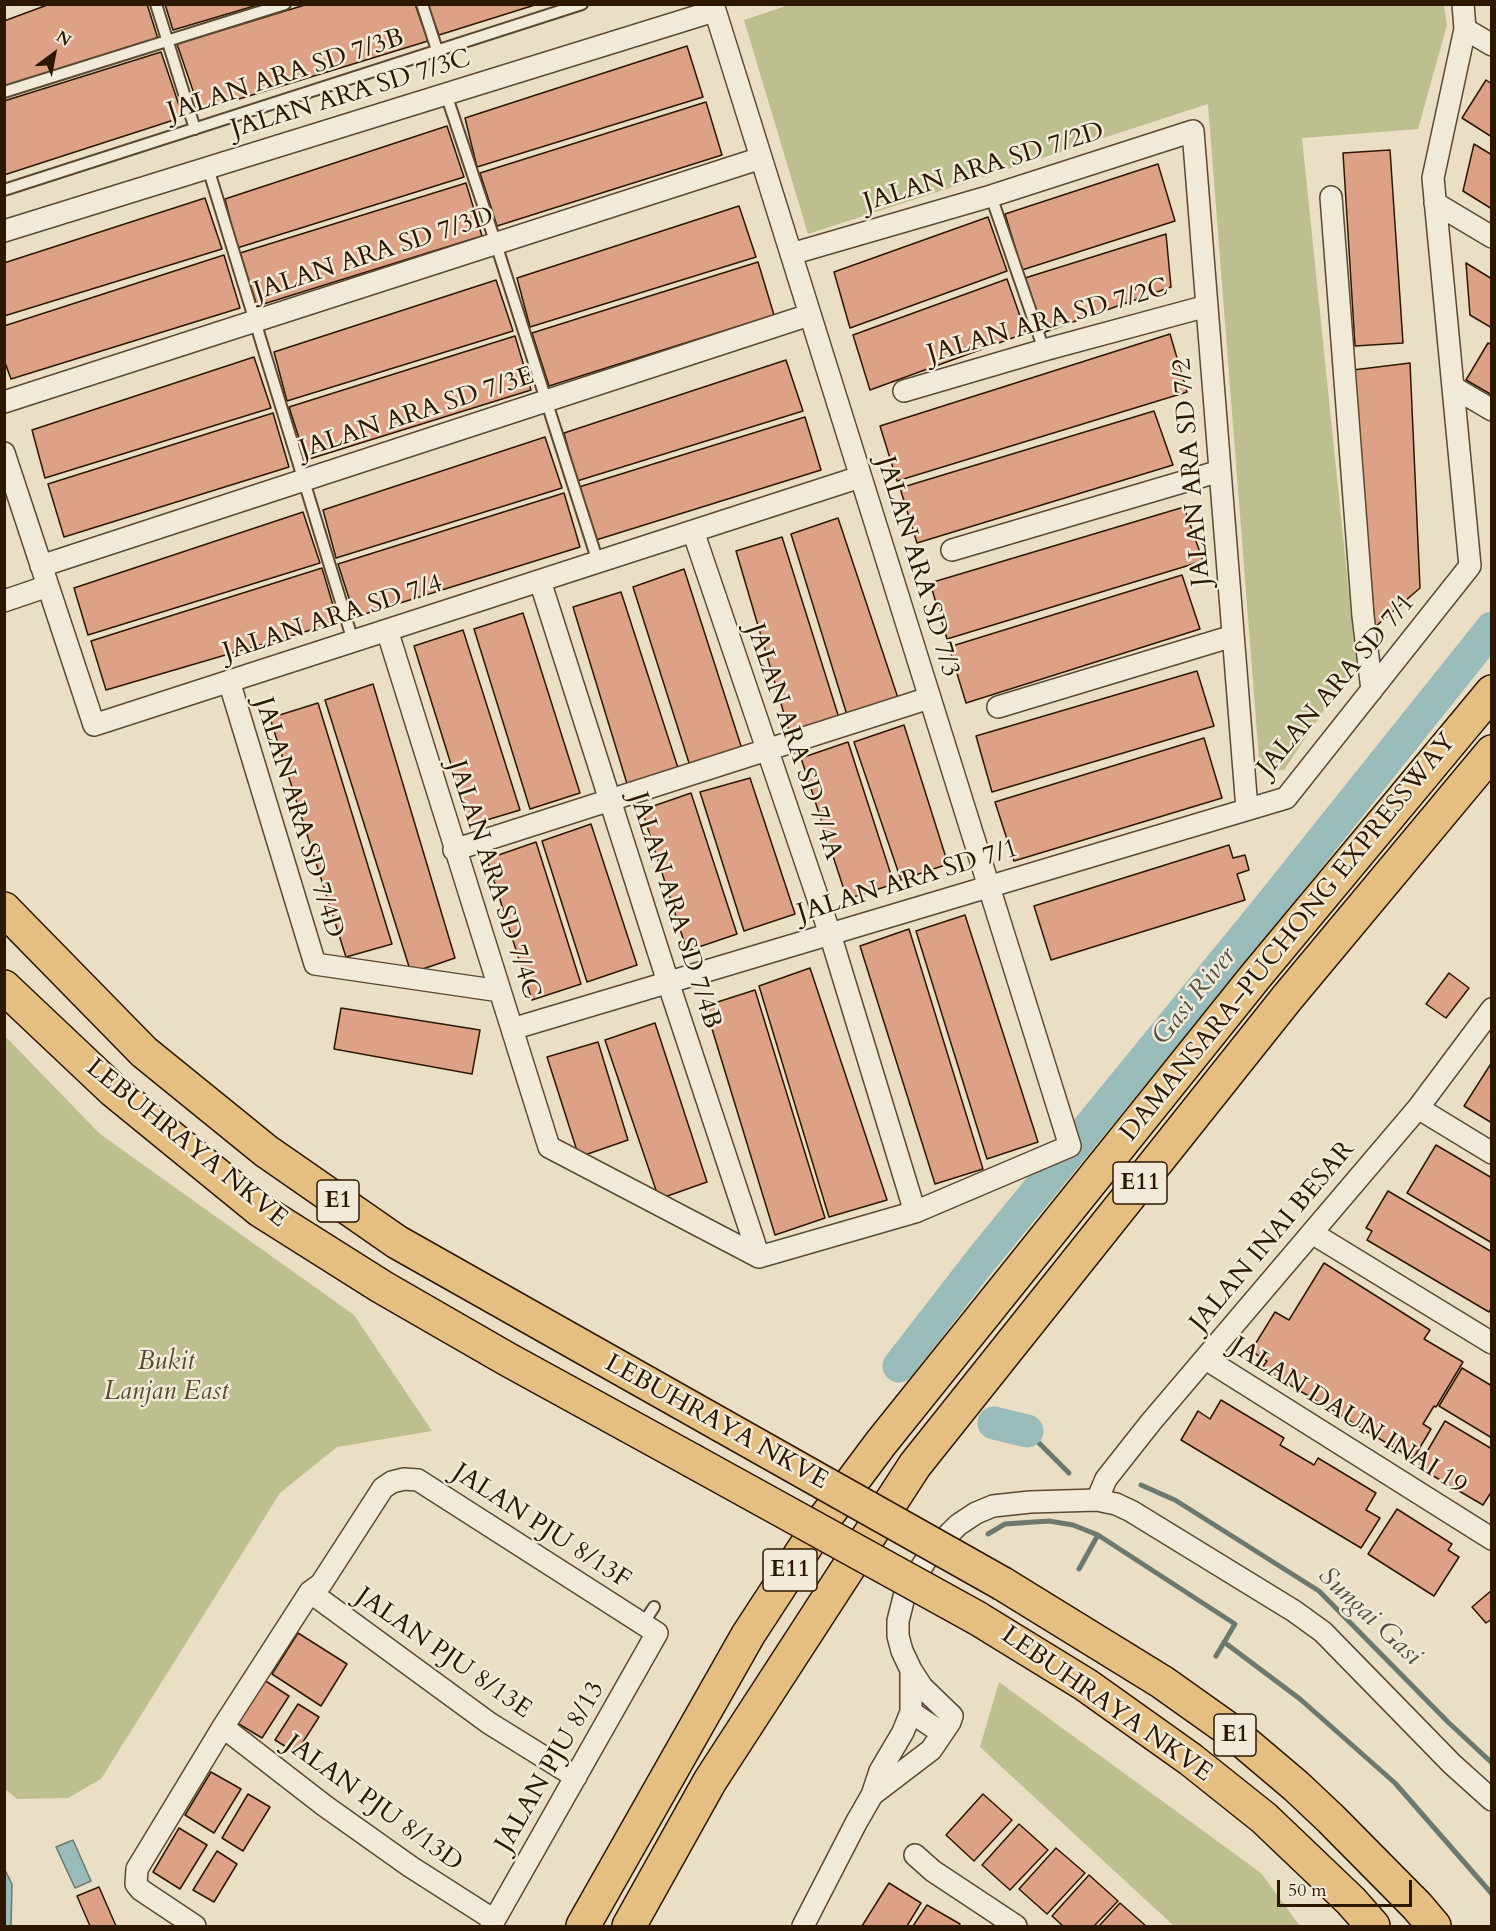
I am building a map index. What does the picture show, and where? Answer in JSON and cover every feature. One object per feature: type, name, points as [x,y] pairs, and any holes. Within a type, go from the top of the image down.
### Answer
[{"type":"highway","name":"DAMANSARA–PUCHONG EXPRESSWAY","points":[[583,1926],[748,1635],[819,1526],[881,1443],[1255,977],[1491,692]]},
{"type":"highway","name":"DAMANSARA–PUCHONG EXPRESSWAY","points":[[629,1926],[710,1782],[915,1465],[1287,998],[1491,752]]},
{"type":"highway","name":"LEBUHRAYA NKVE","points":[[4,909],[144,1052],[266,1151],[397,1242],[1003,1584],[1162,1682],[1231,1731],[1296,1786],[1417,1906],[1434,1926]]},
{"type":"highway","name":"LEBUHRAYA NKVE","points":[[4,987],[113,1090],[260,1210],[382,1287],[486,1347],[977,1618],[1086,1685],[1190,1759],[1264,1818],[1351,1901],[1373,1926]]},
{"type":"street","name":"JALAN ARA SD 7/1","points":[[512,1029],[1286,798],[1470,566],[1433,178],[1466,28],[1463,4]]},
{"type":"street","name":"JALAN ARA SD 7/3C","points":[[4,231],[446,94],[713,8]]},
{"type":"street","name":"JALAN ARA SD 7/3","points":[[713,8],[1070,1146],[915,1212]]},
{"type":"street","points":[[1466,28],[1491,45]]},
{"type":"street","name":"JALAN ARA SD 7/2D","points":[[791,254],[991,196],[1193,131]]},
{"type":"street","name":"JALAN ARA SD 7/2","points":[[1193,131],[1247,809]]},
{"type":"street","name":"JALAN ARA SD 7/3D","points":[[4,402],[760,158]]},
{"type":"street","points":[[1331,197],[1363,616],[1372,690]]},
{"type":"street","points":[[1435,203],[1491,237]]},
{"type":"street","name":"JALAN ARA SD 7/2C","points":[[904,391],[1207,306]]},
{"type":"street","name":"JALAN ARA SD 7/3E","points":[[4,600],[45,576],[304,480],[809,315]]},
{"type":"street","points":[[1453,387],[1491,410]]},
{"type":"street","name":"JALAN ARA SD 7/4","points":[[4,453],[94,725],[860,477]]},
{"type":"street","points":[[952,550],[1220,471]]},
{"type":"street","name":"JALAN ARA SD 7/4A","points":[[693,531],[830,934],[915,1212]]},
{"type":"street","name":"JALAN ARA SD 7/4B","points":[[540,581],[668,982],[759,1257]]},
{"type":"street","name":"JALAN ARA SD 7/4C","points":[[387,630],[454,850],[549,1147],[759,1257]]},
{"type":"street","points":[[998,707],[1233,636]]},
{"type":"street","name":"JALAN ARA SD 7/4D","points":[[229,681],[315,964],[500,991]]},
{"type":"street","points":[[454,850],[929,698]]},
{"type":"street","name":"JALAN INAI BESAR","points":[[1097,1500],[1106,1479],[1151,1422],[1419,1108],[1491,1009]]},
{"type":"street","points":[[1419,1108],[1491,1153]]},
{"type":"street","points":[[759,1257],[915,1212]]},
{"type":"street","points":[[1312,1233],[1491,1343]]},
{"type":"street","name":"JALAN DAUN INAI 19","points":[[1206,1359],[1491,1539]]},
{"type":"street","name":"JALAN PJU 8/13F","points":[[310,1592],[321,1584],[383,1488],[392,1482],[404,1479],[418,1480],[652,1622]]},
{"type":"street","points":[[872,1795],[931,1750],[951,1722],[952,1716],[949,1710],[930,1696],[911,1670],[898,1636],[900,1607],[905,1593],[923,1563],[958,1525],[976,1513],[993,1506],[1018,1502],[1097,1500],[1116,1504],[1131,1511],[1294,1611],[1323,1632],[1452,1764],[1491,1800]]},
{"type":"street","points":[[195,1926],[148,1896],[136,1876],[223,1727],[310,1592]]},
{"type":"street","name":"JALAN PJU 8/13E","points":[[310,1592],[489,1723],[576,1777]]},
{"type":"street","name":"JALAN PJU 8/13","points":[[493,1923],[576,1777],[652,1622]]},
{"type":"street","points":[[803,1926],[872,1795],[880,1771],[903,1732],[911,1712],[911,1670]]},
{"type":"street","points":[[911,1712],[942,1733]]},
{"type":"street","name":"JALAN PJU 8/13D","points":[[223,1727],[325,1806],[493,1923]]},
{"type":"street","points":[[915,1855],[933,1871],[1016,1926]]},
{"type":"lane","points":[[156,4],[195,129]]},
{"type":"lane","points":[[4,92],[285,4]]},
{"type":"lane","points":[[422,4],[437,50]]},
{"type":"lane","name":"JALAN ARA SD 7/3B","points":[[4,190],[582,4]]},
{"type":"lane","points":[[446,94],[597,562]]},
{"type":"lane","points":[[208,168],[353,641]]},
{"type":"lane","points":[[991,196],[1044,350]]},
{"type":"green space","points":[[792,4],[1444,5],[1447,25],[1418,129],[1302,138],[1356,662],[1284,770],[1260,772],[1208,104],[808,234],[744,20]]},
{"type":"green space","name":"Bukit Lanjan East","points":[[5,1036],[100,1134],[354,1315],[432,1431],[337,1447],[280,1493],[101,1779],[68,1798],[17,1799],[5,1789]]},
{"type":"green space","points":[[999,1682],[1261,1873],[1300,1926],[1174,1926],[980,1747]]},
{"type":"water","points":[[73,1840],[91,1881],[75,1888],[56,1847]]},
{"type":"water","points":[[5,1870],[12,1884],[11,1926],[5,1926]]},
{"type":"building","points":[[50,4],[147,4],[158,39],[4,86],[4,21]]},
{"type":"building","points":[[165,4],[261,4],[173,30]]},
{"type":"building","points":[[308,4],[415,4],[428,41],[200,111],[177,44]]},
{"type":"building","points":[[427,4],[538,4],[439,35]]},
{"type":"building","points":[[687,46],[703,97],[477,167],[465,118]]},
{"type":"building","points":[[161,52],[183,117],[4,175],[4,101]]},
{"type":"building","points":[[1486,80],[1492,84],[1492,137],[1462,118]]},
{"type":"building","points":[[706,102],[722,155],[497,226],[480,173]]},
{"type":"building","points":[[447,126],[464,177],[237,248],[225,199]]},
{"type":"building","points":[[1474,144],[1492,155],[1492,209],[1463,191]]},
{"type":"building","points":[[1390,150],[1403,343],[1355,346],[1343,153]]},
{"type":"building","points":[[1158,164],[1175,221],[1022,270],[1005,214]]},
{"type":"building","points":[[466,183],[482,236],[257,306],[240,253]]},
{"type":"building","points":[[205,198],[222,249],[4,316],[4,263]]},
{"type":"building","points":[[739,206],[756,257],[530,327],[517,278]]},
{"type":"building","points":[[988,217],[1007,271],[850,328],[834,272]]},
{"type":"building","points":[[1166,234],[1171,287],[1042,333],[1025,278]]},
{"type":"building","points":[[224,255],[240,308],[11,379],[4,360],[4,326]]},
{"type":"building","points":[[758,262],[774,315],[549,386],[532,333]]},
{"type":"building","points":[[1466,263],[1492,279],[1492,328],[1470,315]]},
{"type":"building","points":[[1007,279],[1026,333],[870,390],[853,335]]},
{"type":"building","points":[[496,280],[513,331],[287,401],[274,352]]},
{"type":"building","points":[[1170,334],[1187,392],[897,481],[880,426]]},
{"type":"building","points":[[515,336],[531,390],[306,460],[289,407]]},
{"type":"building","points":[[1488,343],[1492,345],[1492,395],[1466,380]]},
{"type":"building","points":[[254,357],[271,408],[45,478],[32,430]]},
{"type":"building","points":[[786,360],[803,411],[577,481],[564,433]]},
{"type":"building","points":[[1410,363],[1420,588],[1375,627],[1353,370]]},
{"type":"building","points":[[1154,411],[1173,465],[917,543],[900,488]]},
{"type":"building","points":[[273,413],[289,467],[64,537],[48,484]]},
{"type":"building","points":[[805,417],[821,470],[596,540],[579,487]]},
{"type":"building","points":[[545,437],[562,488],[336,558],[323,510]]},
{"type":"building","points":[[564,493],[580,547],[355,617],[338,564]]},
{"type":"building","points":[[1184,507],[1203,561],[947,639],[930,583]]},
{"type":"building","points":[[303,512],[320,563],[88,635],[74,588]]},
{"type":"building","points":[[838,518],[898,698],[847,715],[791,534]]},
{"type":"building","points":[[782,537],[839,718],[790,734],[736,551]]},
{"type":"building","points":[[322,568],[338,622],[106,690],[91,641]]},
{"type":"building","points":[[684,569],[742,749],[690,766],[633,587]]},
{"type":"building","points":[[1182,575],[1200,629],[966,703],[949,647]]},
{"type":"building","points":[[621,592],[679,771],[628,787],[573,607]]},
{"type":"building","points":[[523,613],[580,793],[530,809],[474,629]]},
{"type":"building","points":[[463,630],[520,810],[470,825],[414,646]]},
{"type":"building","points":[[1197,671],[1214,726],[992,792],[976,736]]},
{"type":"building","points":[[373,684],[455,958],[411,973],[325,700]]},
{"type":"building","points":[[318,703],[392,944],[346,957],[270,718]]},
{"type":"building","points":[[904,725],[948,864],[901,880],[854,742]]},
{"type":"building","points":[[1204,738],[1222,798],[1014,861],[995,802]]},
{"type":"building","points":[[848,742],[894,884],[847,899],[801,758]]},
{"type":"building","points":[[750,778],[795,914],[744,931],[700,792]]},
{"type":"building","points":[[691,793],[737,934],[687,951],[642,810]]},
{"type":"building","points":[[591,824],[637,965],[587,982],[542,841]]},
{"type":"building","points":[[536,842],[581,984],[532,1000],[487,859]]},
{"type":"building","points":[[1229,845],[1233,858],[1245,855],[1249,870],[1237,874],[1245,900],[1051,960],[1034,906]]},
{"type":"building","points":[[965,915],[1038,1142],[987,1159],[916,931]]},
{"type":"building","points":[[909,929],[983,1169],[935,1184],[860,946]]},
{"type":"building","points":[[810,968],[887,1200],[829,1217],[759,986]]},
{"type":"building","points":[[1449,973],[1469,988],[1446,1018],[1426,1004]]},
{"type":"building","points":[[755,990],[825,1218],[775,1235],[705,1006]]},
{"type":"building","points":[[341,1008],[480,1030],[472,1074],[334,1049]]},
{"type":"building","points":[[655,1023],[707,1182],[659,1199],[605,1040]]},
{"type":"building","points":[[598,1042],[628,1140],[579,1157],[547,1057]]},
{"type":"building","points":[[1492,1062],[1492,1123],[1464,1106]]},
{"type":"building","points":[[1436,1145],[1492,1178],[1492,1243],[1407,1193]]},
{"type":"building","points":[[1388,1191],[1492,1252],[1492,1308],[1489,1312],[1367,1240],[1372,1231],[1366,1228]]},
{"type":"building","points":[[1324,1263],[1430,1330],[1424,1339],[1463,1362],[1423,1424],[1431,1429],[1413,1459],[1262,1368],[1267,1361],[1251,1351],[1275,1312],[1289,1320]]},
{"type":"building","points":[[1462,1368],[1492,1386],[1492,1438],[1439,1406]]},
{"type":"building","points":[[1221,1400],[1284,1438],[1280,1445],[1314,1465],[1318,1458],[1376,1493],[1366,1510],[1380,1518],[1361,1548],[1181,1440],[1198,1411],[1210,1419]]},
{"type":"building","points":[[1445,1421],[1492,1449],[1492,1491],[1483,1505],[1418,1467]]},
{"type":"building","points":[[1397,1509],[1452,1544],[1448,1550],[1459,1557],[1434,1596],[1368,1554]]},
{"type":"building","points":[[1492,1590],[1492,1619],[1486,1623],[1472,1607]]},
{"type":"building","points":[[298,1633],[347,1664],[321,1706],[272,1674]]},
{"type":"building","points":[[261,1678],[289,1696],[262,1738],[234,1721]]},
{"type":"building","points":[[298,1704],[319,1717],[296,1753],[275,1740]]},
{"type":"building","points":[[211,1772],[241,1789],[214,1833],[185,1815]]},
{"type":"building","points":[[248,1794],[270,1807],[243,1851],[222,1838]]},
{"type":"building","points":[[983,1794],[1012,1820],[974,1861],[946,1835]]},
{"type":"building","points":[[1019,1824],[1048,1850],[1010,1890],[982,1865]]},
{"type":"building","points":[[179,1828],[207,1845],[180,1889],[153,1872]]},
{"type":"building","points":[[1056,1848],[1085,1873],[1047,1914],[1019,1889]]},
{"type":"building","points":[[217,1851],[237,1864],[214,1902],[193,1890]]},
{"type":"building","points":[[1089,1875],[1118,1901],[1094,1926],[1063,1926],[1052,1916]]},
{"type":"building","points":[[889,1883],[921,1903],[907,1926],[862,1926]]},
{"type":"building","points":[[99,1887],[116,1926],[90,1926],[77,1896]]},
{"type":"building","points":[[1120,1903],[1146,1926],[1099,1926]]},
{"type":"building","points":[[927,1905],[960,1924],[959,1926],[913,1926]]},
{"type":"waterway","name":"Gasi River","points":[[899,1366],[981,1260],[1269,907],[1492,628]]},
{"type":"waterway","name":"Gasi River","points":[[994,1423],[1027,1431]]},
{"type":"waterway","name":"Sungai Gasi","points":[[1027,1431],[1069,1473]]},
{"type":"waterway","name":"Sungai Gasi","points":[[1141,1485],[1175,1500],[1319,1591],[1448,1722],[1492,1763]]},
{"type":"waterway","points":[[988,1534],[1005,1524],[1049,1521],[1073,1525],[1098,1535],[1235,1624],[1216,1656]]},
{"type":"waterway","points":[[1079,1569],[1098,1535]]},
{"type":"waterway","points":[[1224,1642],[1300,1699],[1395,1783],[1492,1894]]}]
